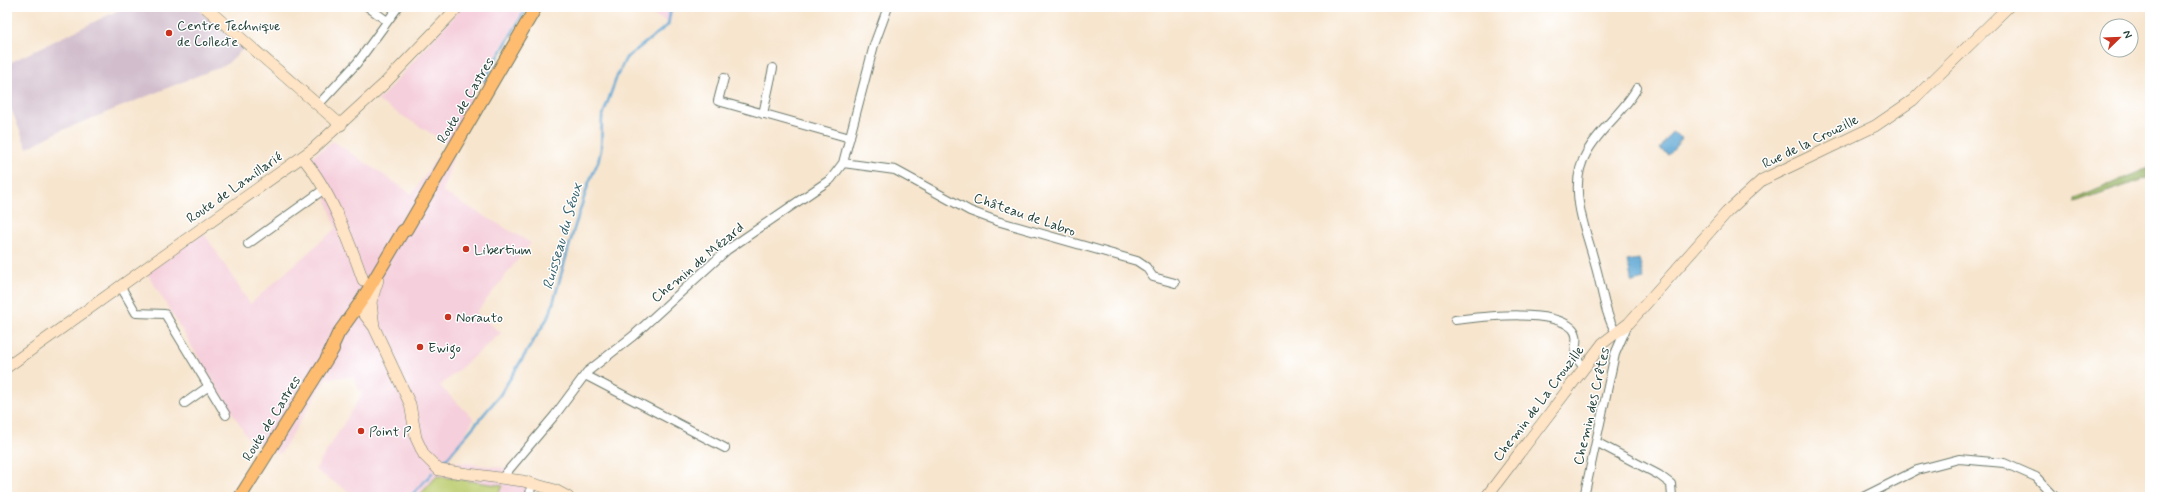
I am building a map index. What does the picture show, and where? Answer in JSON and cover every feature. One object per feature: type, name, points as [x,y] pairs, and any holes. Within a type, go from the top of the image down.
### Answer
[{"type":"main road","name":"Route de Castres","points":[[240,497],[328,356],[338,334],[341,332],[362,300],[403,231],[406,230],[418,207],[536,7]]},
{"type":"street","points":[[205,7],[341,125]]},
{"type":"street","points":[[368,7],[387,21]]},
{"type":"street","points":[[318,105],[350,71],[398,7]]},
{"type":"street","name":"Route de Lamillarié","points":[[7,368],[302,157],[341,125],[384,84],[458,7]]},
{"type":"street","name":"Chemin de Mézard","points":[[501,479],[585,375],[633,336],[727,250],[831,180],[843,164],[874,45],[888,7]]},
{"type":"street","name":"Rue de la Crouzille","points":[[1617,332],[1629,323],[1727,212],[1762,180],[1875,126],[1913,100],[2008,7]]},
{"type":"street","points":[[763,114],[773,68]]},
{"type":"street","points":[[724,78],[718,101],[850,138]]},
{"type":"street","points":[[1617,332],[1607,315],[1581,212],[1578,181],[1581,166],[1590,147],[1596,138],[1624,109],[1637,88]]},
{"type":"street","points":[[302,157],[323,190],[348,237],[363,280]]},
{"type":"street","name":"Château de Labro","points":[[843,164],[856,164],[895,170],[970,211],[1065,242],[1137,261],[1146,267],[1153,277],[1175,283]]},
{"type":"street","points":[[248,244],[323,190]]},
{"type":"street","points":[[374,328],[371,302],[389,254]]},
{"type":"street","points":[[121,287],[136,313],[165,314],[226,415]]},
{"type":"street","points":[[362,300],[361,310],[374,328],[410,404],[416,438],[424,455],[439,470],[531,483],[555,490],[568,497]]},
{"type":"street","points":[[1455,320],[1512,315],[1560,321],[1573,329],[1577,338],[1576,359],[1584,367],[1584,369]]},
{"type":"street","name":"Chemin des Crêtes","points":[[1584,497],[1615,354],[1629,323]]},
{"type":"street","name":"Chemin de La Crouzille","points":[[1486,497],[1603,343],[1617,332]]},
{"type":"street","points":[[585,375],[725,448]]},
{"type":"street","points":[[185,403],[209,386]]},
{"type":"street","points":[[1596,442],[1659,475],[1671,484],[1672,497]]},
{"type":"street","points":[[1863,497],[1917,470],[1959,459],[2004,463],[2036,477],[2055,497]]},
{"type":"street","points":[[530,497],[531,483]]},
{"type":"shaded area","points":[[125,7],[196,7],[244,48],[227,64],[58,132],[27,148],[7,99],[7,64]]},
{"type":"shaded area","points":[[462,7],[526,7],[471,97],[443,192],[531,243],[476,313],[501,333],[440,386],[474,419],[448,461],[505,468],[539,497],[496,497],[437,476],[418,497],[357,497],[315,470],[362,394],[352,377],[327,378],[280,454],[249,440],[147,273],[204,233],[250,304],[336,228],[312,157],[333,141],[412,194],[447,143],[378,101]]},
{"type":"shaded area","points":[[635,7],[673,7],[670,23]]},
{"type":"green space","points":[[2150,167],[2150,177],[2075,203],[2075,199]]},
{"type":"green space","points":[[437,476],[503,486],[496,497],[418,497]]},
{"type":"water","points":[[1672,132],[1682,138],[1669,155],[1660,149]]},
{"type":"water","points":[[1639,259],[1644,279],[1632,282],[1627,261]]},
{"type":"waterway","points":[[484,81],[527,7]]},
{"type":"waterway","name":"Ruisseau du Séoux","points":[[443,463],[500,395],[550,314],[574,229],[589,182],[598,162],[601,150],[602,118],[617,76],[626,58],[668,25],[671,7]]},
{"type":"waterway","name":"Ruisseau du Séoux","points":[[410,497],[432,473]]},
{"type":"place","name":"Centre Technique de Collecte","points":[[169,33]]},
{"type":"place","name":"Libertium","points":[[466,249]]},
{"type":"place","name":"Norauto","points":[[448,317]]},
{"type":"place","name":"Ewigo","points":[[420,347]]},
{"type":"place","name":"Point P","points":[[361,431]]}]
